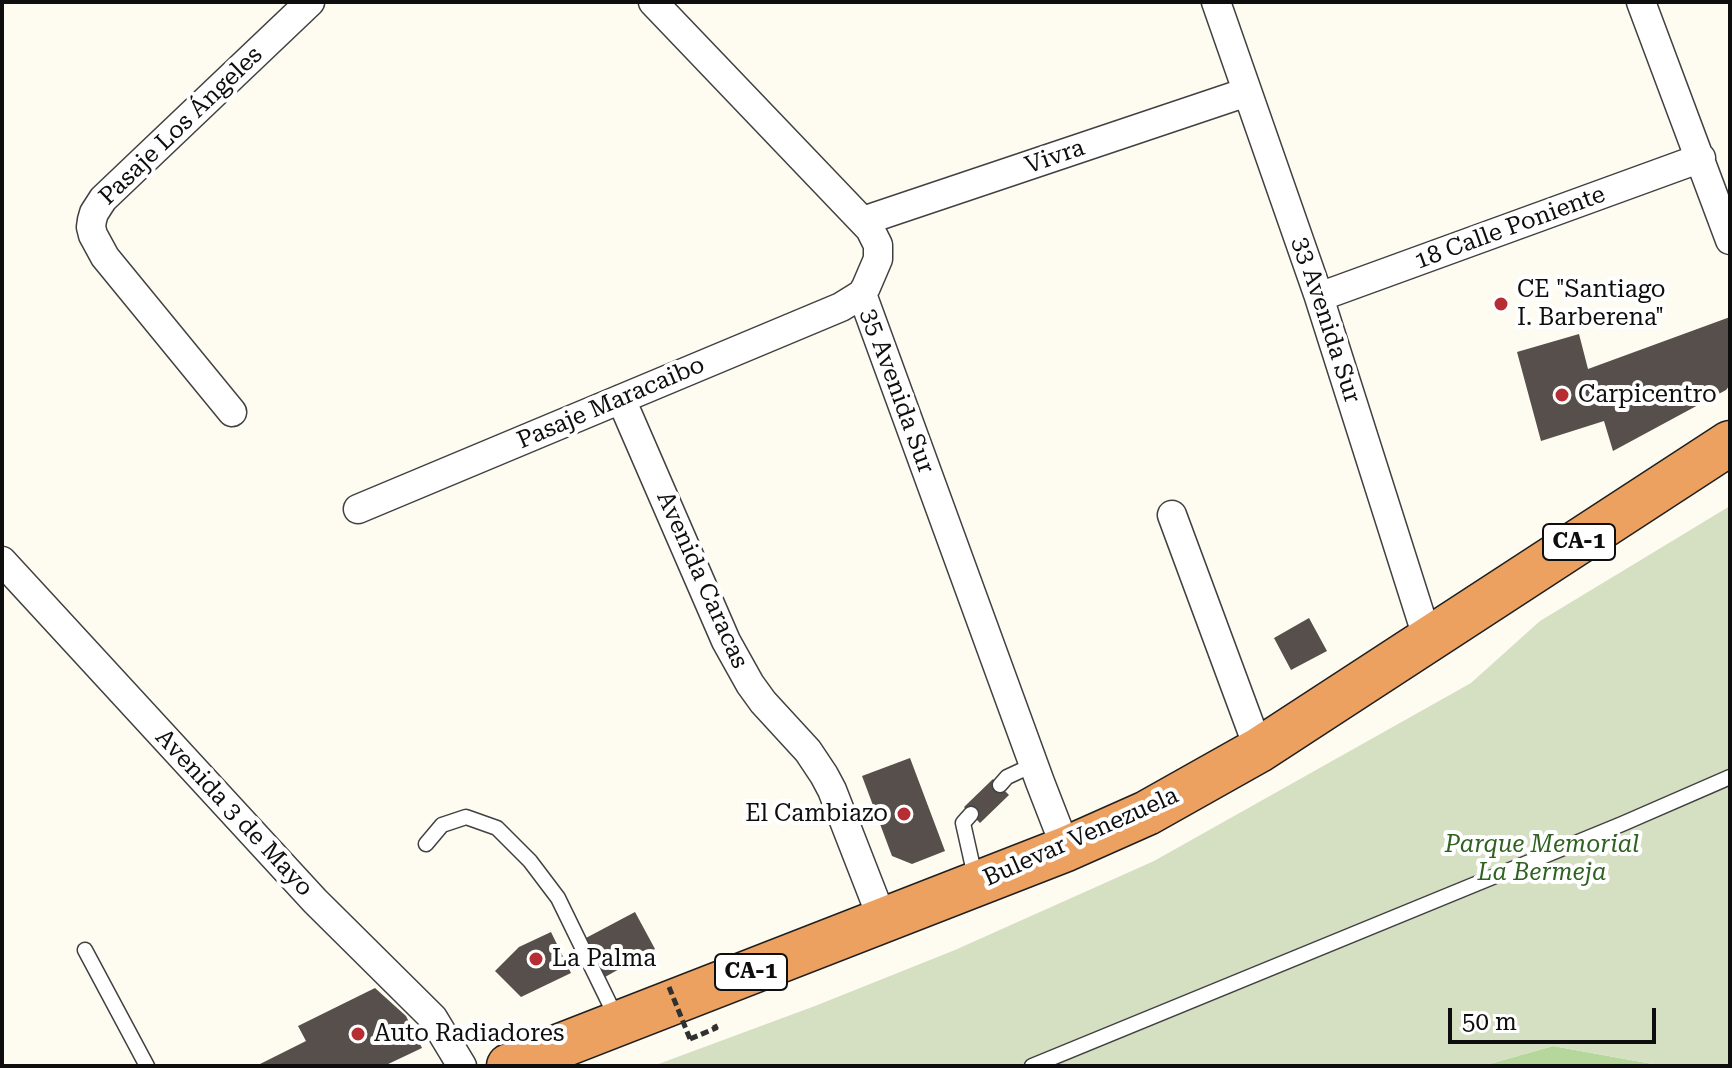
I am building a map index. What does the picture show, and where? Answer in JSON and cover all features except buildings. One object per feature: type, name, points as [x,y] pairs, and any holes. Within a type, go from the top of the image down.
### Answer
[{"type":"highway","name":"Bulevar Venezuela","points":[[509,1066],[1066,849],[1147,813],[1259,750],[1730,443]]},
{"type":"street","name":"Pasaje Los Ángeles","points":[[232,412],[105,257],[93,235],[92,220],[103,199],[310,2]]},
{"type":"street","name":"35 Avenida Sur","points":[[653,2],[863,221],[876,240],[876,267],[862,294],[1066,849]]},
{"type":"street","name":"33 Avenida Sur","points":[[1216,2],[1319,297],[1428,640]]},
{"type":"street","points":[[1641,2],[1730,240]]},
{"type":"street","name":"Vivra","points":[[863,221],[1247,92]]},
{"type":"street","name":"18 Calle Poniente","points":[[1319,297],[1701,158]]},
{"type":"street","name":"Pasaje Maracaibo","points":[[358,509],[841,307],[862,294]]},
{"type":"street","name":"Avenida Caracas","points":[[621,399],[726,641],[756,693],[808,751],[824,775],[883,921]]},
{"type":"street","points":[[1172,515],[1259,750]]},
{"type":"street","name":"Avenida 3 de Mayo","points":[[2,561],[315,901],[433,1018],[462,1066]]},
{"type":"lane","points":[[1000,785],[1007,777],[1033,765]]},
{"type":"lane","points":[[1032,1066],[1593,837],[1730,777]]},
{"type":"lane","points":[[971,814],[963,823],[976,884]]},
{"type":"lane","points":[[426,844],[442,825],[466,817],[497,828],[530,861],[558,898],[618,1023]]},
{"type":"lane","points":[[85,950],[147,1066]]},
{"type":"path","points":[[669,987],[690,1039],[716,1028]]},
{"type":"green space","name":"Parque Memorial La Bermeja","points":[[1730,506],[1730,1066],[1664,1066],[1553,1046],[1482,1066],[653,1066],[955,950],[1154,861],[1471,683],[1540,621]]},
{"type":"green space","points":[[1553,1046],[1664,1066],[1482,1066]]},
{"type":"place","name":"CE \"Santiago I. Barberena\"","points":[[1501,304]]},
{"type":"place","name":"Carpicentro","points":[[1562,395]]},
{"type":"place","name":"El Cambiazo","points":[[904,814]]},
{"type":"place","name":"La Palma","points":[[536,959]]},
{"type":"place","name":"Auto Radiadores","points":[[358,1034]]}]
